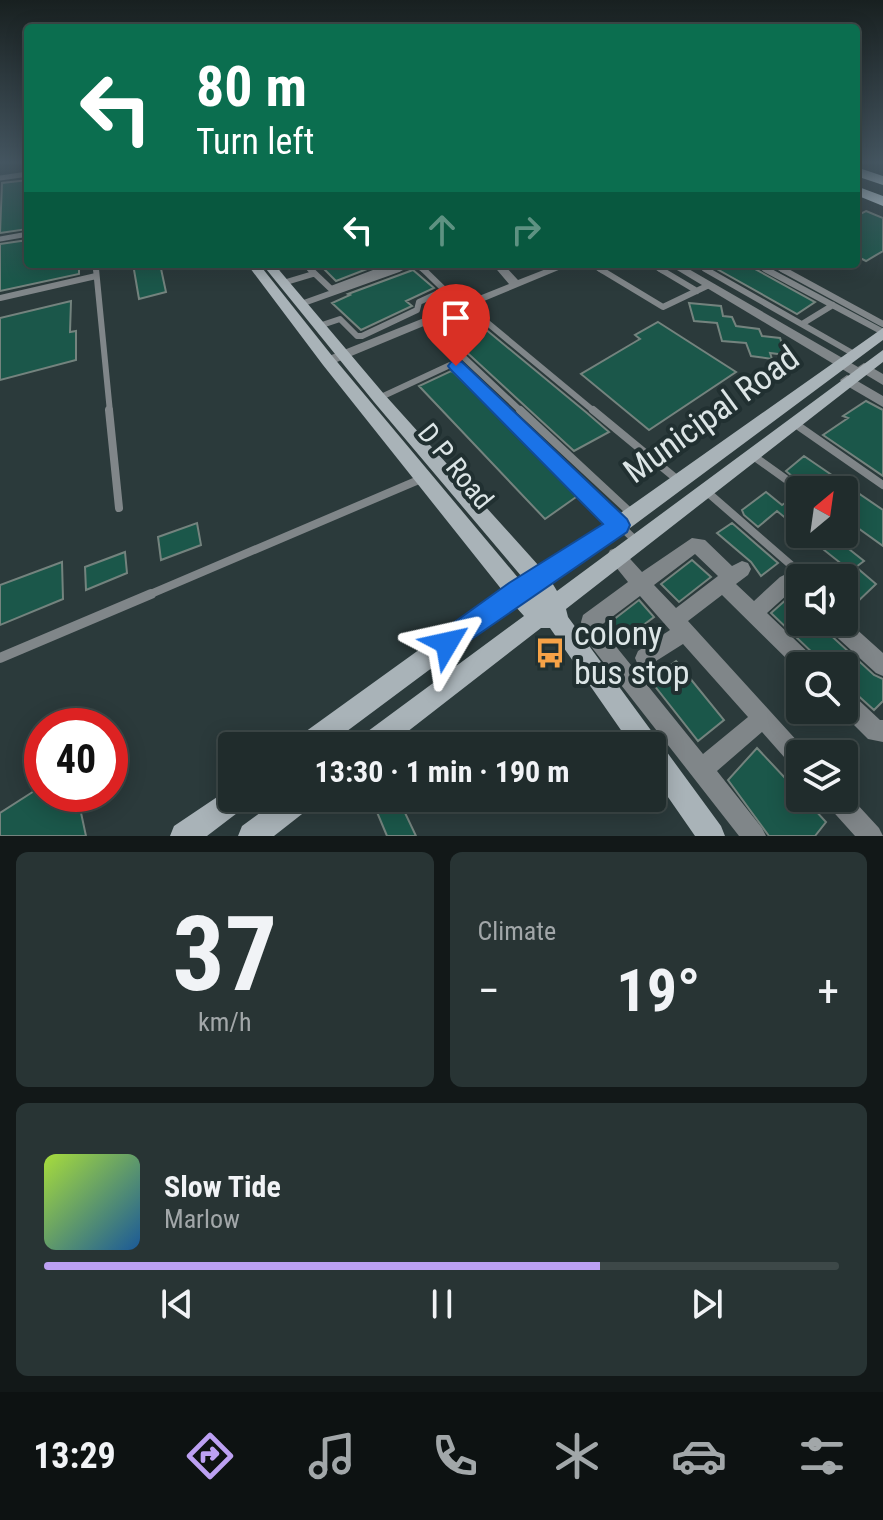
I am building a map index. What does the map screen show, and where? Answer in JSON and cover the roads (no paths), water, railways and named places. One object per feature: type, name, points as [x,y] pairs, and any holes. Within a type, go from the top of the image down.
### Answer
[{"type":"street","name":"D P Road","points":[[256,268],[335,358],[424,478],[517,592],[550,614]]},
{"type":"street","points":[[501,268],[516,285]]},
{"type":"street","points":[[335,358],[407,323],[426,322],[558,268]]},
{"type":"street","points":[[677,268],[703,288],[883,381],[868,393]]},
{"type":"street","name":"D P Road","points":[[275,272],[319,326],[335,358],[379,398],[538,580],[550,614],[637,732]]},
{"type":"street","name":"Municipal Road","points":[[388,732],[550,614],[616,556],[793,422],[853,368],[883,332]]},
{"type":"street","name":"Municipal Road","points":[[326,732],[517,592],[679,481],[853,368],[883,355]]},
{"type":"street","points":[[853,368],[868,393],[883,402]]},
{"type":"street","points":[[754,836],[593,633],[590,622],[692,546],[699,546],[732,576],[754,613],[794,652]]},
{"type":"street","points":[[616,556],[786,743]]},
{"type":"street","points":[[645,658],[732,576]]},
{"type":"street","points":[[754,613],[786,583]]},
{"type":"street","points":[[850,636],[883,666]]},
{"type":"street","points":[[858,714],[876,731],[883,731]]},
{"type":"street","points":[[701,770],[763,718]]},
{"type":"street","points":[[666,773],[711,836]]},
{"type":"street","points":[[184,836],[218,811]]},
{"type":"street","points":[[252,836],[284,812]]},
{"type":"street","points":[[848,812],[869,835]]},
{"type":"lane","points":[[0,239],[24,235]]},
{"type":"lane","points":[[95,268],[119,508]]},
{"type":"lane","points":[[308,268],[331,289],[387,268]]},
{"type":"lane","points":[[301,304],[403,268]]},
{"type":"lane","points":[[422,268],[464,306],[679,481]]},
{"type":"lane","points":[[597,268],[657,306],[663,307],[703,288]]},
{"type":"lane","points":[[660,268],[703,288]]},
{"type":"lane","points":[[703,268],[802,324],[853,368]]},
{"type":"lane","points":[[763,268],[883,332]]},
{"type":"lane","points":[[779,268],[883,324]]},
{"type":"lane","points":[[275,272],[313,274]]},
{"type":"lane","points":[[0,298],[96,276]]},
{"type":"lane","points":[[319,326],[340,319],[357,336],[362,336],[407,323],[419,302],[445,290]]},
{"type":"lane","points":[[802,324],[833,305]]},
{"type":"lane","points":[[426,322],[626,520],[636,541]]},
{"type":"lane","points":[[379,398],[450,365],[456,366],[626,520]]},
{"type":"lane","points":[[793,422],[883,485]]},
{"type":"lane","points":[[750,454],[786,479]]},
{"type":"lane","points":[[0,658],[424,478]]},
{"type":"lane","points":[[704,489],[790,564]]},
{"type":"place","name":"colony bus stop","points":[[550,653]]}]
